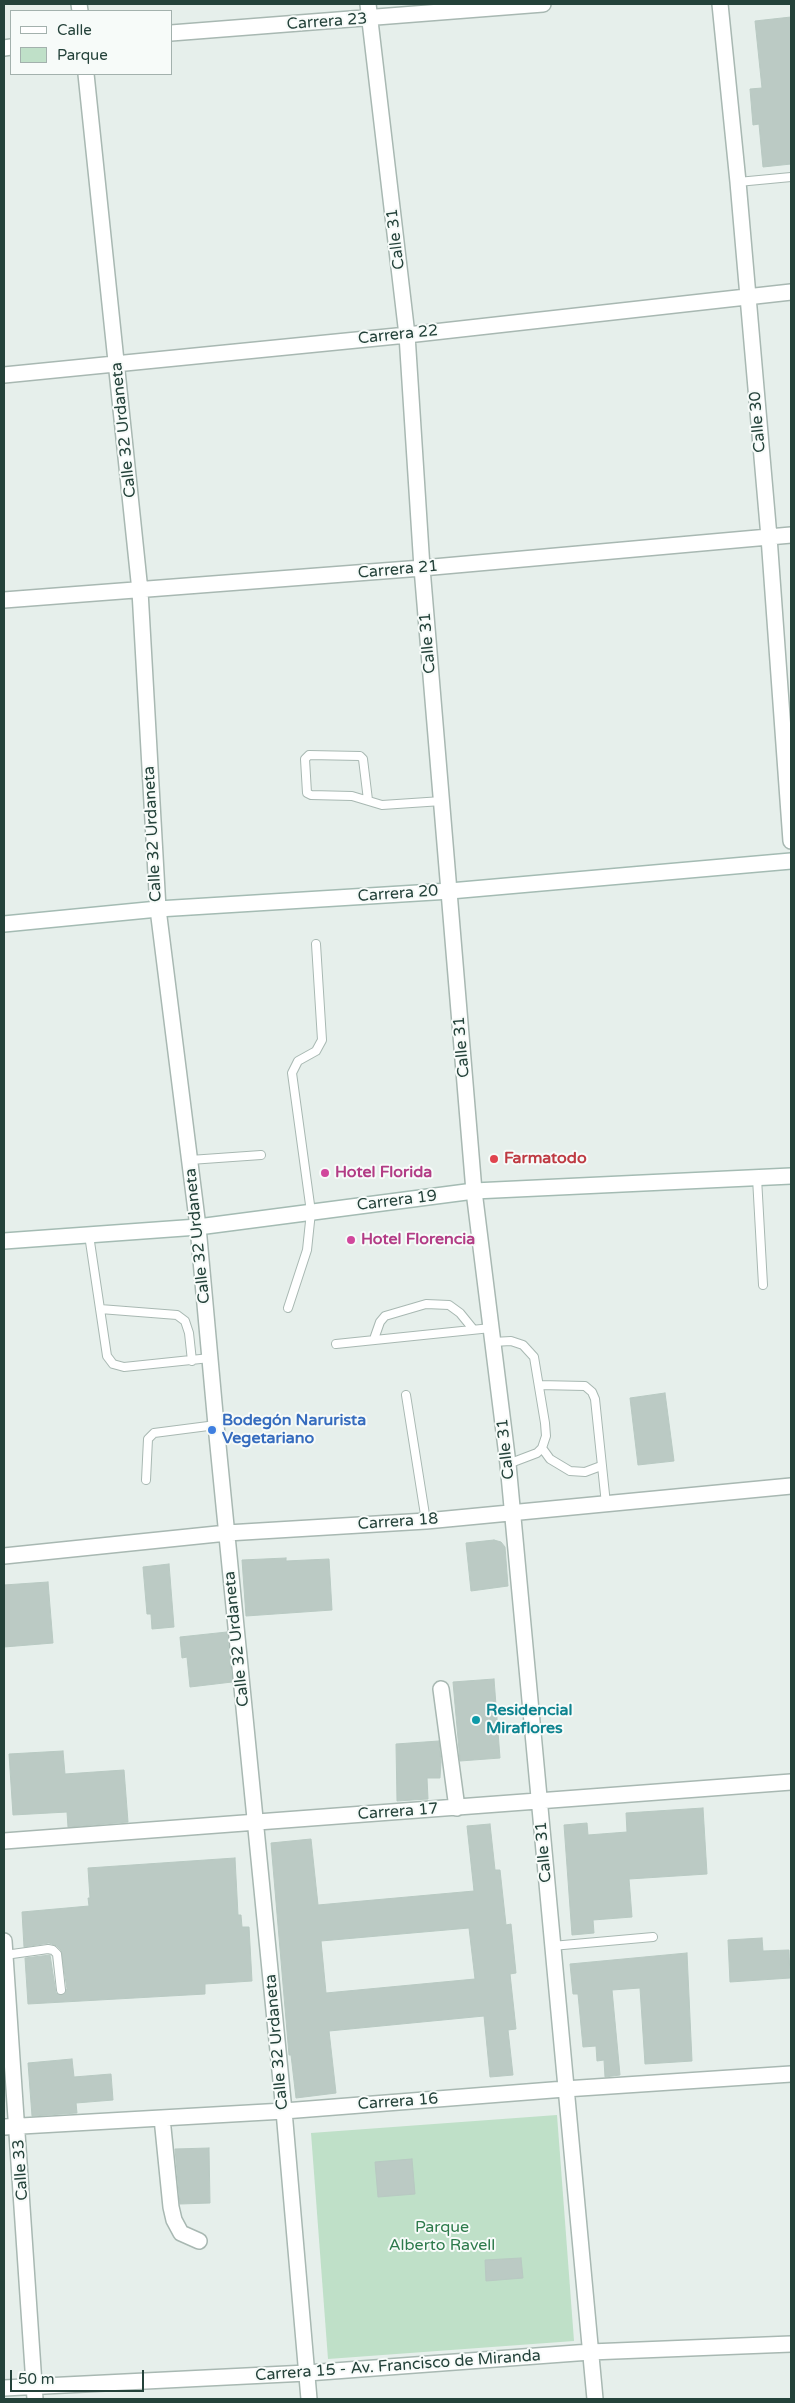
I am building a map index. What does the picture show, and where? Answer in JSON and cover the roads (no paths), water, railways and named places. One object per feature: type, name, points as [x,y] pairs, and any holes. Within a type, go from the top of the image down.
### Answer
[{"type":"street","name":"Carrera 23","points":[[172,33],[369,11],[543,4]]},
{"type":"street","name":"Calle 30","points":[[720,4],[738,182],[769,537],[791,841]]},
{"type":"street","name":"Calle 31","points":[[369,11],[407,335],[422,568],[474,1191],[508,1464],[595,2399]]},
{"type":"street","name":"Calle 32 Urdaneta","points":[[86,75],[118,363],[140,591],[158,910],[198,1227],[284,2110],[309,2399]]},
{"type":"street","name":"Carrera 22","points":[[4,375],[407,335],[791,292]]},
{"type":"street","name":"Carrera 21","points":[[4,600],[422,568],[791,535]]},
{"type":"street","name":"Carrera 20","points":[[4,924],[158,910],[450,891],[791,861]]},
{"type":"street","name":"Carrera 19","points":[[4,1241],[198,1227],[474,1191],[791,1176]]},
{"type":"street","name":"Carrera 18","points":[[4,1556],[227,1533],[426,1521],[791,1486]]},
{"type":"street","points":[[441,1689],[457,1808]]},
{"type":"street","name":"Carrera 17","points":[[4,1841],[791,1782]]},
{"type":"street","name":"Calle 33","points":[[4,1948],[11,2127],[35,2393]]},
{"type":"street","name":"Carrera 16","points":[[11,2127],[284,2110],[791,2074]]},
{"type":"street","points":[[162,2118],[174,2220],[181,2232],[199,2241]]},
{"type":"street","name":"Carrera 15 - Av. Francisco de Miranda","points":[[4,2388],[35,2393],[590,2352],[791,2344]]},
{"type":"lane","points":[[738,182],[791,178]]},
{"type":"lane","points":[[368,800],[363,759],[360,756],[309,755],[305,759],[307,793],[311,796],[352,796],[382,805],[442,801]]},
{"type":"lane","points":[[288,1308],[307,1250],[311,1212],[292,1073],[298,1061],[316,1051],[322,1040],[316,944]]},
{"type":"lane","points":[[190,1160],[261,1155]]},
{"type":"lane","points":[[757,1178],[763,1286]]},
{"type":"lane","points":[[89,1235],[107,1356],[113,1364],[124,1367],[210,1358]]},
{"type":"lane","points":[[374,1340],[380,1322],[385,1316],[426,1304],[449,1305],[460,1313],[473,1329]]},
{"type":"lane","points":[[100,1309],[177,1315],[184,1321],[189,1333],[192,1361]]},
{"type":"lane","points":[[336,1344],[473,1329],[523,1345],[534,1357],[546,1436],[542,1448],[537,1453],[508,1464]]},
{"type":"lane","points":[[539,1385],[584,1386],[592,1392],[595,1399],[606,1504]]},
{"type":"lane","points":[[406,1395],[426,1521]]},
{"type":"lane","points":[[146,1480],[148,1439],[154,1433],[216,1425]]},
{"type":"lane","points":[[542,1448],[550,1459],[570,1471],[585,1472],[601,1466]]},
{"type":"lane","points":[[552,1946],[653,1937]]},
{"type":"lane","points":[[4,1948],[53,1950],[57,1954],[61,1990]]},
{"type":"place","name":"Farmatodo","points":[[494,1159]]},
{"type":"place","name":"Hotel Florida","points":[[325,1173]]},
{"type":"place","name":"Hotel Florencia","points":[[351,1240]]},
{"type":"place","name":"Bodegón Narurista Vegetariano","points":[[212,1430]]},
{"type":"place","name":"Residencial Miraflores","points":[[476,1720]]},
{"type":"park label","name":"Parque Alberto Ravell","points":[[442,2237]]}]
